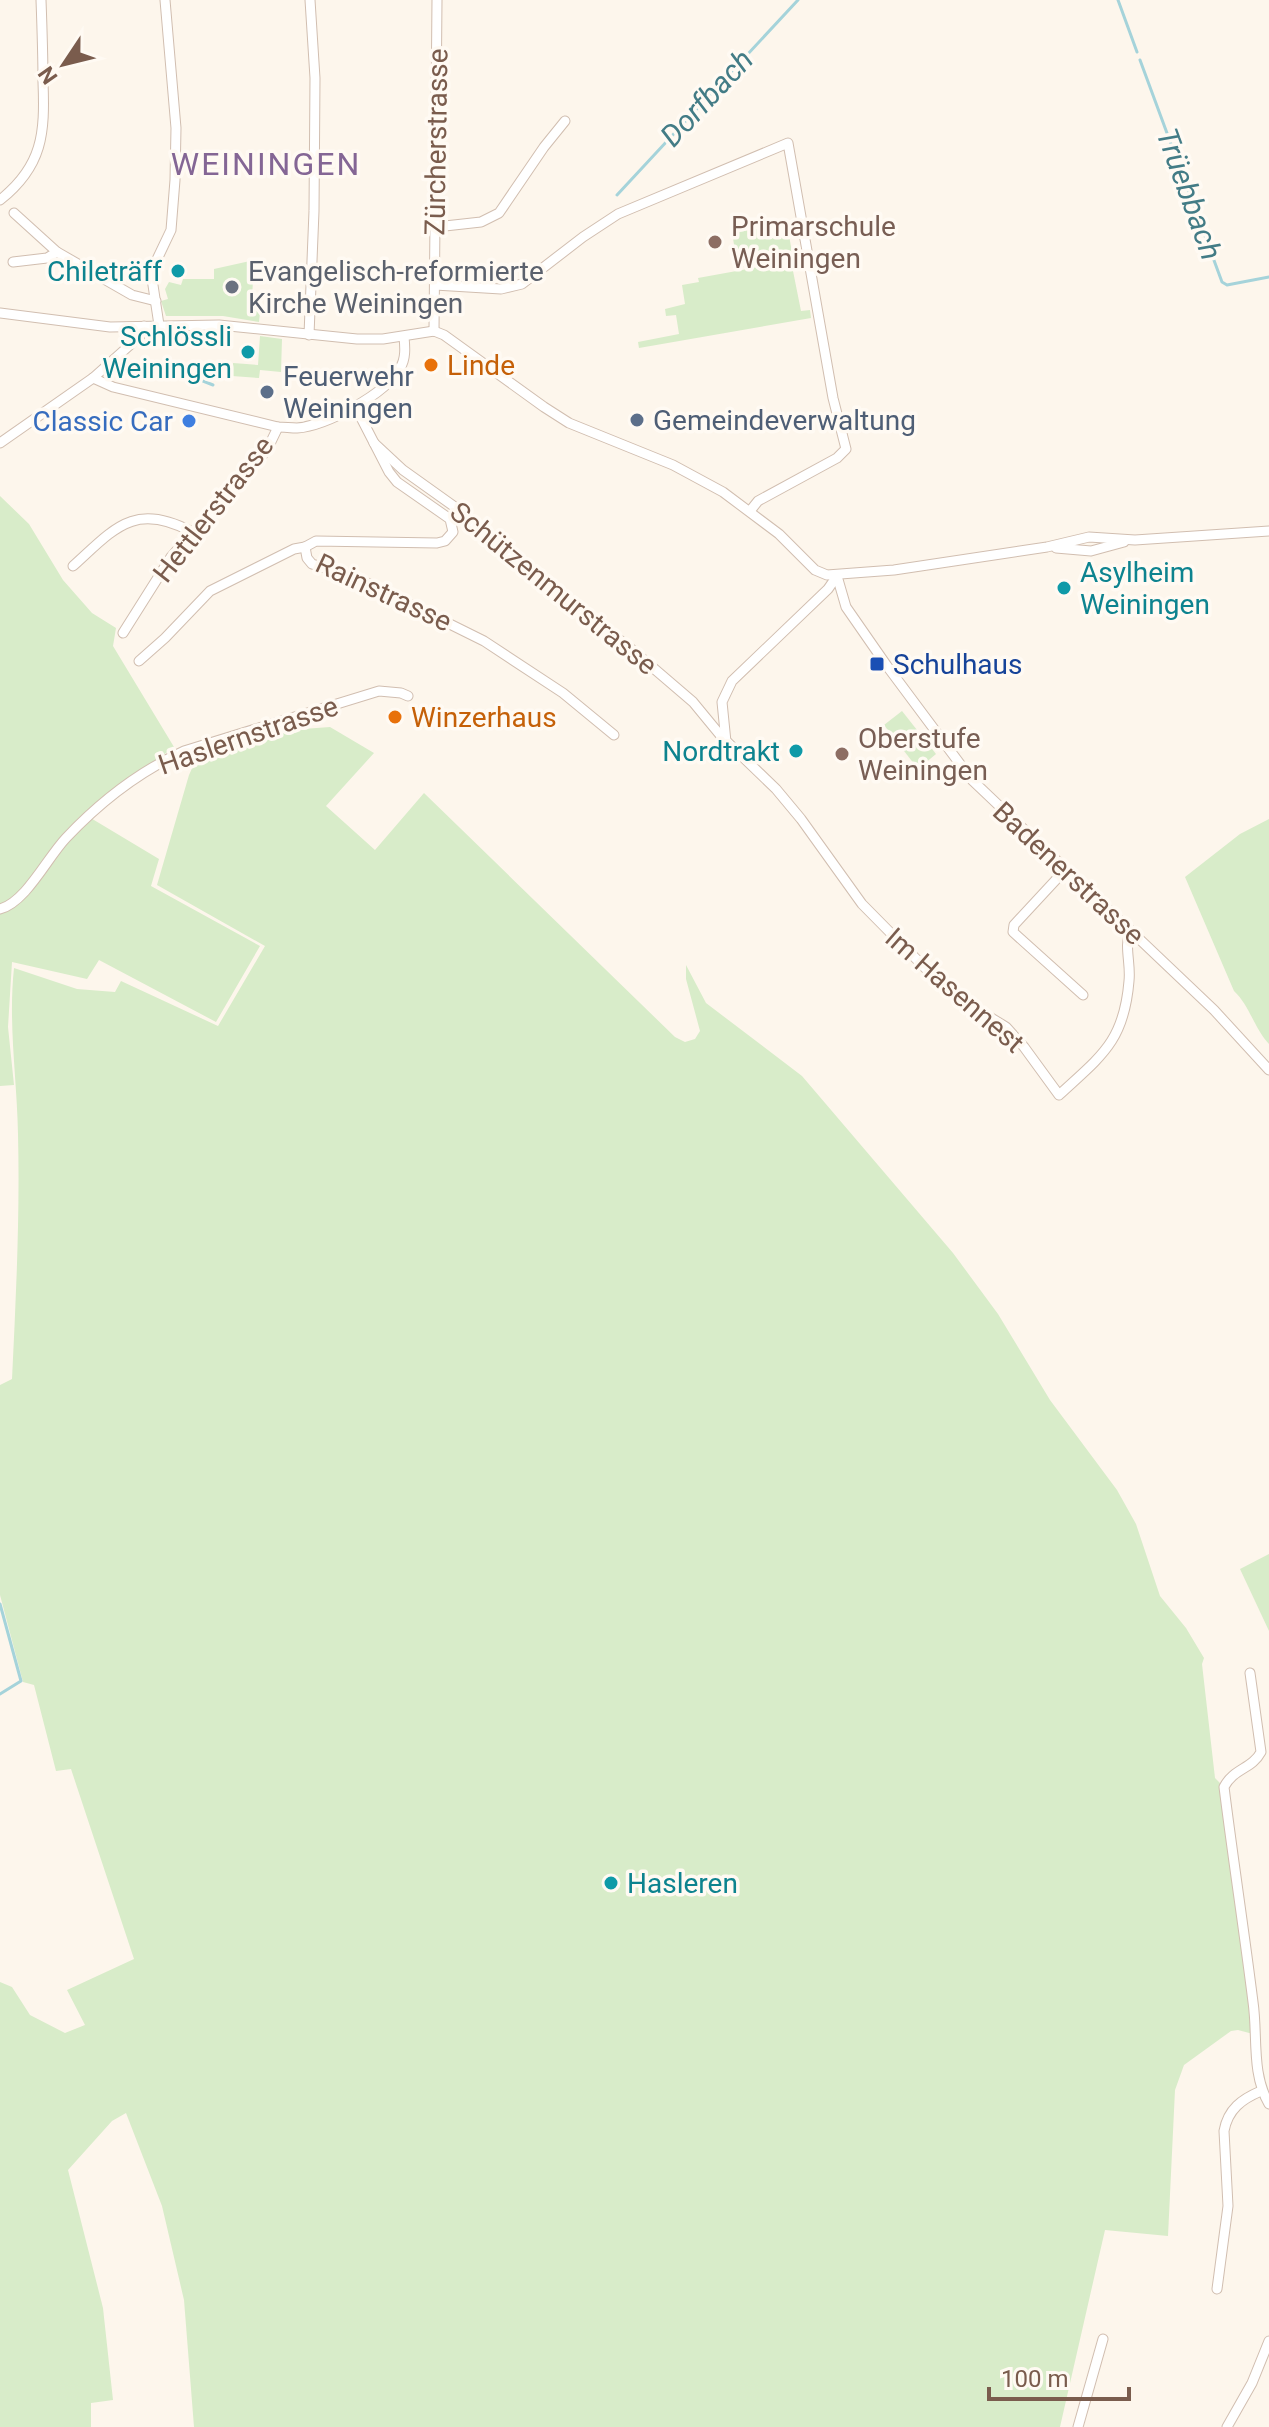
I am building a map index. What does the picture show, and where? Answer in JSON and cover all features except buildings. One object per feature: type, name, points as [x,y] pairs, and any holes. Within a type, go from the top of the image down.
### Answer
[{"type":"street","points":[[0,200],[32,163],[40,148],[45,125],[41,0]]},
{"type":"street","points":[[159,325],[151,272],[171,230],[176,128],[165,0]]},
{"type":"street","points":[[309,335],[315,78],[310,0]]},
{"type":"street","name":"Zürcherstrasse","points":[[434,331],[437,0]]},
{"type":"street","points":[[436,227],[481,222],[499,213],[565,121]]},
{"type":"street","points":[[435,285],[501,289],[522,284],[618,214],[788,143],[833,398],[846,449],[837,458],[758,501],[750,511]]},
{"type":"street","points":[[14,213],[57,252],[132,295],[156,301]]},
{"type":"street","points":[[13,262],[47,258],[57,252]]},
{"type":"street","points":[[0,313],[110,327],[219,325],[357,339],[404,337],[434,331],[569,423],[673,465],[723,492],[779,534],[815,570],[837,576],[1047,547],[1089,537],[1135,540],[1269,531]]},
{"type":"street","points":[[0,443],[93,378],[140,336],[144,326]]},
{"type":"street","points":[[93,378],[113,387],[278,427],[307,426],[374,395],[398,372],[405,352],[404,337]]},
{"type":"street","name":"Rainstrasse","points":[[355,406],[397,482],[450,519],[453,525],[450,538],[437,543],[312,542],[305,547],[307,558],[312,564],[357,578],[484,641],[563,693],[614,735]]},
{"type":"street","name":"Hettlerstrasse","points":[[123,633],[159,575],[192,532],[267,450],[278,427]]},
{"type":"street","name":"Schützenmurstrasse","points":[[374,443],[403,470],[459,510],[671,683],[693,702],[726,742]]},
{"type":"street","points":[[73,566],[112,530],[135,518],[152,517],[192,532]]},
{"type":"street","points":[[139,661],[210,591],[294,549],[305,547]]},
{"type":"street","points":[[726,742],[722,702],[732,681],[828,589],[837,576]]},
{"type":"street","name":"Badenerstrasse","points":[[837,576],[846,607],[956,761],[998,807],[1214,1010],[1269,1070]]},
{"type":"street","name":"Haslernstrasse","points":[[0,909],[17,900],[47,859],[85,819],[161,761],[184,751],[379,691],[408,696]]},
{"type":"street","name":"Im Hasennest","points":[[726,742],[776,789],[862,904],[937,980],[1006,1027],[1059,1095],[1109,1047],[1120,1028],[1130,978],[1127,939],[1130,930]]},
{"type":"street","points":[[1065,870],[1014,925],[1013,932],[1083,995]]},
{"type":"street","points":[[1250,1673],[1261,1752],[1252,1763],[1232,1775],[1224,1787],[1254,2004],[1257,2066],[1261,2091],[1269,2104]]},
{"type":"street","points":[[1217,2289],[1228,2206],[1226,2121],[1237,2104],[1261,2091]]},
{"type":"street","points":[[1078,2427],[1103,2339]]},
{"type":"street","points":[[1227,2427],[1252,2383],[1269,2341]]},
{"type":"green space","points":[[787,224],[793,258],[738,267],[732,233]]},
{"type":"green space","points":[[250,261],[252,301],[261,303],[259,322],[223,316],[166,316],[161,301],[168,299],[165,289],[169,282],[181,285],[183,279],[214,279],[214,269]]},
{"type":"green space","points":[[791,261],[801,311],[810,310],[811,318],[639,348],[638,342],[679,334],[676,315],[666,316],[665,309],[685,304],[682,285],[699,282],[698,278]]},
{"type":"green space","points":[[260,336],[282,339],[281,372],[260,370],[259,378],[232,376],[233,363],[258,365]]},
{"type":"green space","points":[[0,496],[29,524],[63,580],[92,613],[116,628],[113,646],[174,747],[84,814],[159,859],[151,886],[260,946],[216,1022],[99,960],[87,979],[12,962],[8,1027],[14,1085],[0,1086]]},
{"type":"green space","points":[[902,711],[936,754],[918,769],[884,725]]},
{"type":"green space","points":[[330,727],[374,753],[326,806],[375,850],[424,793],[675,1037],[685,1042],[695,1039],[700,1031],[686,979],[686,965],[706,1003],[802,1076],[953,1253],[998,1314],[1050,1400],[1117,1490],[1136,1524],[1160,1596],[1186,1628],[1204,1658],[1202,1664],[1215,1778],[1224,1787],[1253,2034],[1231,2031],[1184,2065],[1175,2090],[1168,2236],[1105,2230],[1060,2427],[194,2427],[184,2300],[162,2206],[126,2113],[112,2121],[68,2170],[103,2308],[113,2400],[91,2403],[91,2427],[0,2427],[0,1982],[12,1987],[30,2015],[65,2033],[85,2025],[67,1990],[134,1959],[71,1769],[56,1771],[34,1685],[23,1682],[0,1595],[0,1385],[12,1379],[18,1226],[18,1134],[12,1010],[14,968],[77,989],[115,992],[121,981],[218,1026],[265,946],[157,885],[189,775],[199,753],[276,731]]},
{"type":"green space","points":[[1269,819],[1269,1044],[1234,991],[1185,877],[1240,834]]},
{"type":"green space","points":[[1269,1554],[1269,1631],[1240,1569]]},
{"type":"waterway","name":"Dorfbach","points":[[617,195],[798,0]]},
{"type":"waterway","name":"Dorfbach","points":[[1118,0],[1137,52]]},
{"type":"waterway","name":"Trüebbach","points":[[1140,60],[1222,282],[1227,285],[1269,277]]},
{"type":"waterway","name":"Dorfbach","points":[[180,377],[213,385]]},
{"type":"waterway","name":"Dorfbach","points":[[0,1604],[21,1681],[0,1694]]},
{"type":"place","name":"Primarschule Weiningen","points":[[715,242]]},
{"type":"place","name":"Chileträff","points":[[178,271]]},
{"type":"place","name":"Evangelisch-reformierte Kirche Weiningen","points":[[232,287]]},
{"type":"place","name":"Schlössli Weiningen","points":[[248,352]]},
{"type":"place","name":"Linde","points":[[431,365]]},
{"type":"place","name":"Feuerwehr Weiningen","points":[[267,392]]},
{"type":"place","name":"Gemeindeverwaltung","points":[[637,420]]},
{"type":"place","name":"Classic Car","points":[[189,421]]},
{"type":"place","name":"Asylheim Weiningen","points":[[1064,588]]},
{"type":"place","name":"Schulhaus","points":[[877,664]]},
{"type":"place","name":"Winzerhaus","points":[[395,717]]},
{"type":"place","name":"Nordtrakt","points":[[796,751]]},
{"type":"place","name":"Oberstufe Weiningen","points":[[842,754]]},
{"type":"place","name":"Hasleren","points":[[611,1883]]},
{"type":"district","name":"WEININGEN","points":[[266,164]]}]
